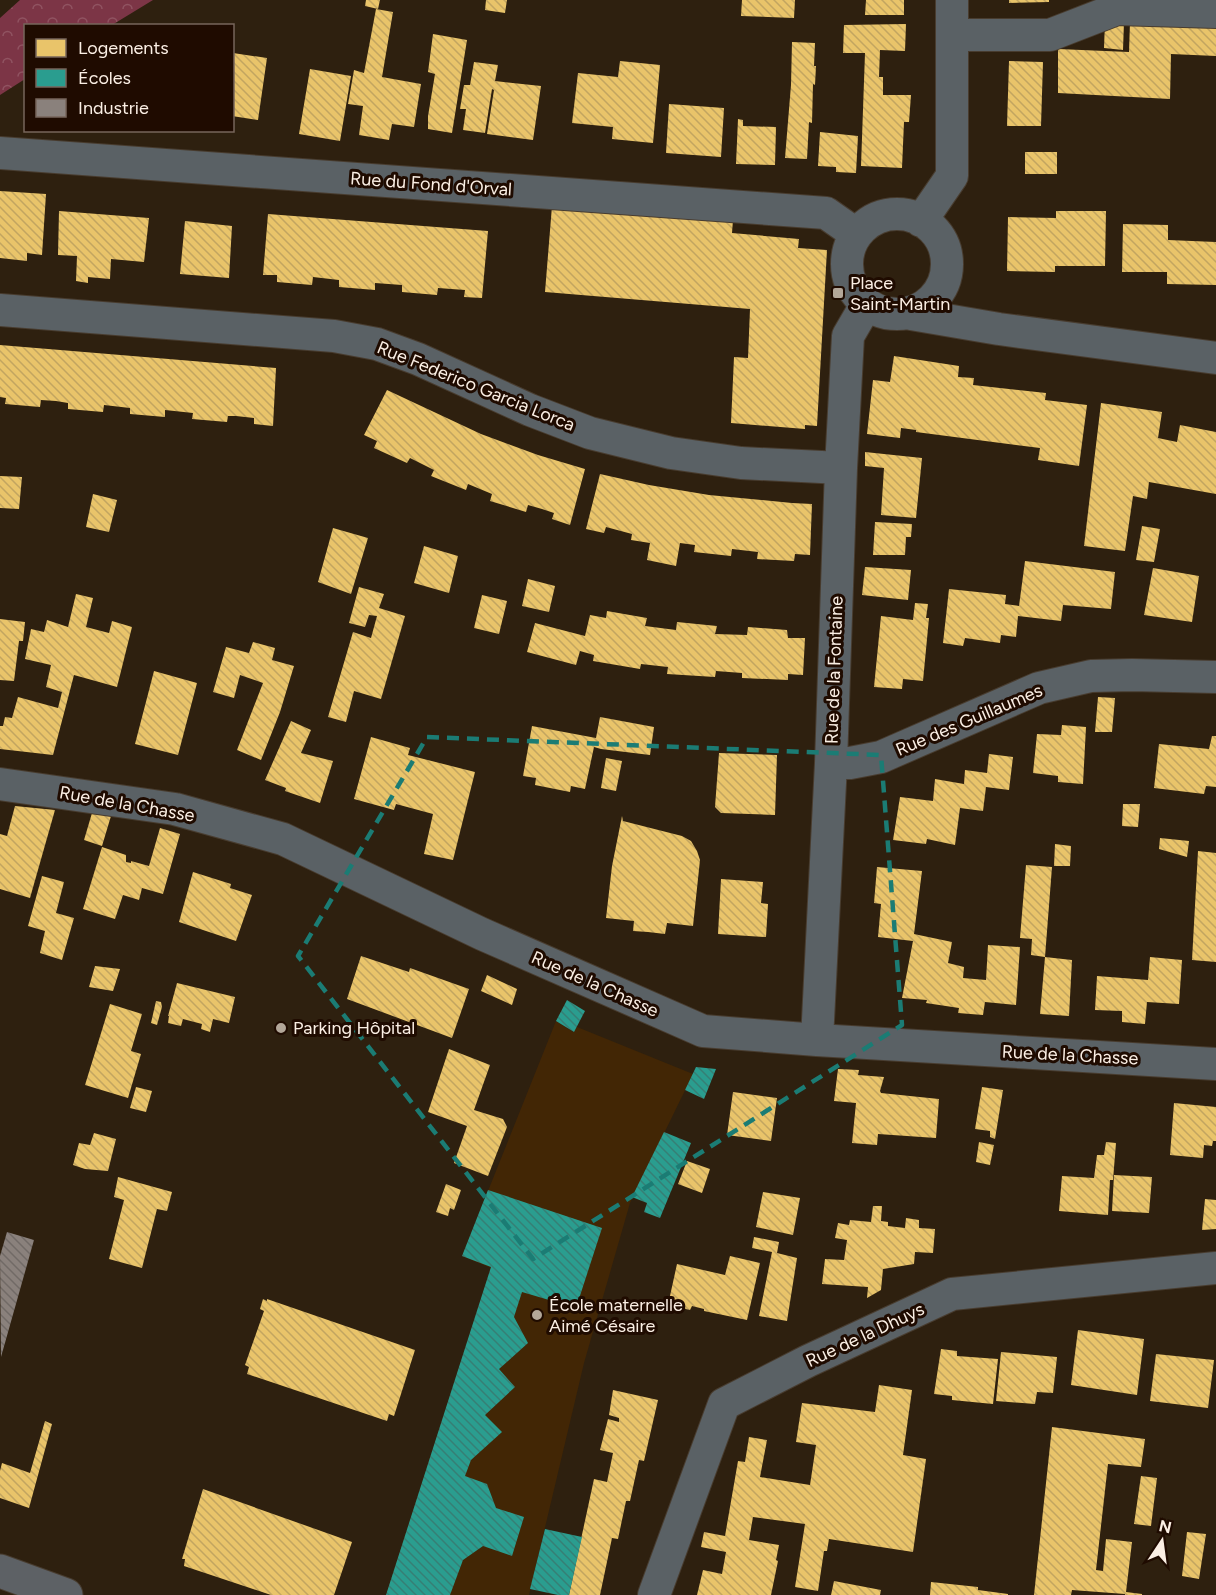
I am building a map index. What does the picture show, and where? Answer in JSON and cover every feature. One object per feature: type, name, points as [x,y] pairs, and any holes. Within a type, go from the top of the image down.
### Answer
[{"type":"main road","points":[[0,1571],[66,1595]]},
{"type":"street","points":[[921,221],[952,176],[952,0]]},
{"type":"street","points":[[952,35],[1050,35],[1117,9],[1216,12]]},
{"type":"street","name":"Rue du Fond d'Orval","points":[[0,153],[826,213],[856,234]]},
{"type":"street","points":[[911,314],[927,306],[940,291],[947,275],[947,255],[941,238],[929,225],[911,215],[888,214],[868,222],[856,234],[848,251],[846,268],[854,292],[866,305],[888,315],[911,314],[999,329],[1216,358]]},
{"type":"street","points":[[940,291],[999,329]]},
{"type":"street","name":"Rue de la Fontaine","points":[[817,1040],[831,763],[848,336],[866,305]]},
{"type":"street","name":"Rue Federico Garcia Lorca","points":[[0,310],[334,336],[377,344],[418,359],[530,410],[590,433],[671,453],[741,463],[841,468]]},
{"type":"street","name":"Rue des Guillaumes","points":[[831,763],[850,763],[881,757],[1039,688],[1091,676],[1216,677]]},
{"type":"street","name":"Rue de la Chasse","points":[[0,784],[175,809],[283,839],[482,934],[703,1031],[1216,1064]]},
{"type":"street","name":"Rue de la Dhuys","points":[[654,1595],[724,1404],[808,1361],[952,1294],[1216,1268]]},
{"type":"highlighted area","points":[[427,737],[881,755],[902,1025],[533,1259],[298,956]]},
{"type":"shaded area","name":"École maternelle Aimé Césaire","points":[[556,1021],[573,1032],[577,1027],[693,1074],[630,1203],[584,1363],[529,1595],[386,1595],[491,1268],[462,1256]]},
{"type":"green space","points":[[20,0],[153,0],[114,24],[24,24],[24,80],[0,95],[0,18]]},
{"type":"building: Logements","points":[[366,0],[380,0],[378,9],[365,6]]},
{"type":"building: Logements","points":[[486,0],[507,0],[505,13],[485,10]]},
{"type":"building: Logements","points":[[742,0],[795,0],[794,18],[741,16]]},
{"type":"building: Logements","points":[[866,0],[904,0],[904,15],[865,15]]},
{"type":"building: Logements","points":[[1009,0],[1049,0],[1049,2],[1009,3]]},
{"type":"building: Logements","points":[[376,9],[393,12],[382,77],[421,84],[414,127],[392,124],[389,140],[359,135],[363,106],[348,104],[354,70],[364,73]]},
{"type":"building: Logements","points":[[1105,21],[1124,22],[1123,50],[1104,48]]},
{"type":"building: Logements","points":[[1130,22],[1216,25],[1216,56],[1171,54],[1170,99],[1058,93],[1058,49],[1129,52]]},
{"type":"building: Logements","points":[[906,24],[905,51],[880,50],[879,77],[883,77],[883,95],[911,95],[909,122],[904,122],[902,168],[861,166],[865,53],[843,53],[844,25]]},
{"type":"building: Logements","points":[[433,34],[467,40],[452,133],[428,129],[435,74],[428,72]]},
{"type":"building: Logements","points":[[792,42],[815,43],[815,85],[813,84],[812,123],[809,122],[807,159],[785,158]]},
{"type":"building: Logements","points":[[234,53],[267,58],[258,120],[234,116]]},
{"type":"building: Logements","points":[[620,61],[660,65],[653,143],[612,139],[613,127],[572,123],[578,73],[618,77]]},
{"type":"building: Logements","points":[[1009,61],[1043,62],[1041,126],[1007,126]]},
{"type":"building: Logements","points":[[474,62],[498,65],[495,81],[541,86],[533,140],[487,134],[494,90],[492,89],[485,133],[463,130],[466,109],[460,109],[464,85],[470,85]]},
{"type":"building: Logements","points":[[310,69],[351,76],[340,141],[299,134]]},
{"type":"building: Logements","points":[[669,104],[724,108],[721,157],[666,153]]},
{"type":"building: Logements","points":[[738,119],[743,120],[743,126],[776,127],[775,165],[736,164]]},
{"type":"building: Logements","points":[[820,132],[858,136],[856,173],[836,172],[836,167],[818,166]]},
{"type":"building: Logements","points":[[1025,152],[1057,152],[1057,174],[1025,174]]},
{"type":"building: Logements","points":[[0,191],[46,194],[42,255],[27,253],[27,261],[0,258]]},
{"type":"building: Logements","points":[[552,206],[733,220],[732,233],[799,239],[798,248],[827,250],[817,426],[805,425],[805,429],[731,423],[734,357],[748,358],[750,309],[545,292]]},
{"type":"building: Logements","points":[[59,211],[149,218],[144,262],[111,259],[110,279],[88,277],[88,283],[76,281],[77,256],[58,255]]},
{"type":"building: Logements","points":[[1056,211],[1106,211],[1105,266],[1055,266],[1055,272],[1007,271],[1008,217],[1056,218]]},
{"type":"building: Logements","points":[[268,214],[488,231],[482,298],[464,297],[465,290],[438,288],[437,295],[402,292],[402,285],[375,283],[375,290],[339,287],[339,280],[313,277],[312,285],[277,282],[277,275],[263,275]]},
{"type":"building: Logements","points":[[185,221],[232,226],[229,278],[180,274]]},
{"type":"building: Logements","points":[[1123,224],[1168,225],[1168,240],[1216,242],[1216,285],[1167,284],[1167,272],[1122,272]]},
{"type":"building: Logements","points":[[0,345],[276,368],[273,426],[254,424],[254,418],[228,416],[227,422],[192,419],[193,413],[165,410],[165,417],[130,414],[130,408],[104,405],[103,412],[68,409],[68,403],[56,401],[41,400],[40,407],[5,404],[6,398],[0,397]]},
{"type":"building: Logements","points":[[894,356],[959,366],[958,377],[974,378],[973,385],[1046,393],[1045,400],[1087,405],[1079,466],[1038,460],[1040,448],[916,432],[916,430],[901,428],[900,438],[867,434],[873,380],[890,382]]},
{"type":"building: Logements","points":[[387,390],[481,434],[585,469],[570,525],[552,519],[554,513],[542,509],[528,505],[526,512],[490,501],[492,494],[468,484],[466,490],[431,476],[434,470],[410,458],[407,463],[374,448],[377,441],[364,435]]},
{"type":"building: Logements","points":[[1101,403],[1162,412],[1158,438],[1177,442],[1180,425],[1216,432],[1216,494],[1149,482],[1147,499],[1133,496],[1125,551],[1084,546]]},
{"type":"building: Logements","points":[[865,452],[922,458],[916,518],[881,515],[884,468],[865,466]]},
{"type":"building: Logements","points":[[600,474],[709,495],[812,504],[810,555],[795,554],[794,561],[757,559],[758,552],[732,549],[731,556],[694,552],[695,545],[680,543],[676,566],[647,560],[650,543],[631,540],[632,534],[606,527],[604,533],[586,529]]},
{"type":"building: Logements","points":[[0,476],[22,477],[19,509],[0,508]]},
{"type":"building: Logements","points":[[93,494],[117,500],[109,532],[86,527]]},
{"type":"building: Logements","points":[[875,522],[912,524],[911,537],[906,537],[905,555],[873,555]]},
{"type":"building: Logements","points":[[1142,526],[1160,529],[1154,562],[1136,560]]},
{"type":"building: Logements","points":[[333,528],[368,538],[351,594],[318,582]]},
{"type":"building: Logements","points":[[424,546],[458,556],[449,593],[414,583]]},
{"type":"building: Logements","points":[[1025,561],[1115,572],[1111,609],[1063,605],[1061,621],[1018,616],[1016,637],[1001,635],[1000,643],[965,638],[963,646],[943,643],[949,589],[1006,595],[1005,604],[1019,606]]},
{"type":"building: Logements","points":[[865,567],[911,570],[908,600],[862,595]]},
{"type":"building: Logements","points":[[1153,568],[1199,576],[1192,622],[1144,615]]},
{"type":"building: Logements","points":[[528,579],[555,586],[549,612],[522,606]]},
{"type":"building: Logements","points":[[359,587],[384,594],[379,608],[405,616],[381,699],[354,691],[346,722],[328,717],[353,632],[371,638],[377,616],[369,615],[365,627],[349,623]]},
{"type":"building: Logements","points":[[76,594],[93,598],[86,627],[109,633],[112,621],[132,627],[117,687],[74,675],[53,755],[0,749],[0,726],[3,726],[5,717],[12,718],[18,697],[58,708],[62,692],[46,687],[51,665],[25,659],[31,629],[44,632],[47,620],[68,627]]},
{"type":"building: Logements","points":[[482,595],[507,601],[499,634],[474,628]]},
{"type":"building: Logements","points":[[915,603],[928,604],[926,618],[929,618],[923,681],[903,679],[902,689],[874,687],[881,616],[913,620]]},
{"type":"building: Logements","points":[[607,611],[647,618],[645,626],[676,630],[677,622],[717,626],[715,634],[747,635],[748,627],[787,630],[788,638],[805,638],[803,675],[788,674],[788,680],[742,678],[742,673],[716,671],[715,677],[667,674],[668,667],[641,664],[640,669],[593,661],[594,655],[580,651],[576,665],[527,652],[535,623],[585,636],[590,615],[606,618]]},
{"type":"building: Logements","points":[[0,619],[25,622],[23,641],[19,641],[14,681],[0,680]]},
{"type":"building: Logements","points":[[253,642],[275,648],[272,660],[294,666],[280,712],[261,760],[237,750],[263,683],[240,675],[234,698],[213,692],[226,647],[249,653]]},
{"type":"building: Logements","points":[[154,671],[197,683],[178,755],[135,744]]},
{"type":"building: Logements","points":[[1098,697],[1115,698],[1112,732],[1095,732]]},
{"type":"building: Logements","points":[[600,717],[654,727],[650,755],[594,747],[585,789],[571,786],[570,792],[535,785],[536,778],[523,776],[532,726],[596,738]]},
{"type":"building: Logements","points":[[291,721],[311,730],[301,753],[333,761],[320,803],[285,791],[286,788],[265,780]]},
{"type":"building: Logements","points":[[1062,725],[1086,727],[1083,784],[1058,782],[1058,776],[1033,773],[1037,734],[1061,735]]},
{"type":"building: Logements","points":[[1212,736],[1216,736],[1216,787],[1206,786],[1204,794],[1154,788],[1159,744],[1209,749]]},
{"type":"building: Logements","points":[[371,737],[410,748],[408,755],[475,772],[453,860],[424,854],[433,814],[396,804],[394,810],[354,799]]},
{"type":"building: Logements","points":[[719,753],[777,755],[775,815],[721,813],[715,807]]},
{"type":"building: Logements","points":[[989,754],[1013,757],[1009,790],[986,787],[983,811],[960,808],[955,845],[927,839],[926,844],[893,840],[900,797],[933,801],[935,779],[964,784],[965,770],[987,773]]},
{"type":"building: Logements","points":[[606,758],[622,761],[616,791],[601,788]]},
{"type":"building: Logements","points":[[1123,804],[1140,804],[1138,827],[1122,826]]},
{"type":"building: Logements","points":[[15,806],[55,810],[30,898],[0,889],[0,834],[7,836]]},
{"type":"building: Logements","points":[[92,813],[111,816],[102,846],[84,840]]},
{"type":"building: Logements","points":[[622,816],[623,821],[682,836],[691,841],[700,860],[693,926],[667,923],[665,934],[633,931],[634,921],[606,918],[612,866]]},
{"type":"building: Logements","points":[[160,828],[180,834],[163,894],[142,888],[139,900],[123,895],[115,919],[83,909],[102,847],[126,855],[126,862],[131,863],[131,861],[149,866]]},
{"type":"building: Logements","points":[[1160,838],[1189,841],[1187,857],[1159,849]]},
{"type":"building: Logements","points":[[1055,844],[1071,846],[1070,866],[1054,866]]},
{"type":"building: Logements","points":[[1198,851],[1216,853],[1216,962],[1192,960]]},
{"type":"building: Logements","points":[[1026,865],[1052,867],[1045,957],[1031,955],[1032,939],[1020,938]]},
{"type":"building: Logements","points":[[877,867],[922,871],[914,934],[952,942],[948,963],[964,967],[963,978],[986,980],[988,945],[1020,947],[1016,1005],[985,1002],[983,1015],[958,1013],[959,1008],[926,1003],[927,1000],[902,998],[913,941],[878,937],[881,904],[874,903]]},
{"type":"building: Logements","points":[[193,872],[231,884],[230,888],[252,895],[236,941],[179,922]]},
{"type":"building: Logements","points":[[42,876],[64,882],[56,913],[74,918],[62,960],[40,953],[45,931],[28,926]]},
{"type":"building: Logements","points":[[721,879],[763,882],[761,903],[768,904],[766,937],[718,934]]},
{"type":"building: Logements","points":[[361,956],[409,972],[410,968],[469,989],[452,1038],[347,999]]},
{"type":"building: Logements","points":[[1045,957],[1072,960],[1069,1016],[1040,1014]]},
{"type":"building: Logements","points":[[1150,957],[1182,960],[1179,1004],[1147,1002],[1145,1024],[1122,1022],[1122,1011],[1095,1010],[1097,976],[1148,980]]},
{"type":"building: Logements","points":[[95,966],[120,969],[113,991],[89,987]]},
{"type":"building: Logements","points":[[487,975],[517,989],[512,1005],[481,991]]},
{"type":"building: Logements","points":[[177,983],[235,997],[229,1023],[213,1019],[210,1032],[201,1029],[202,1024],[183,1019],[181,1026],[168,1023]]},
{"type":"building: Logements","points":[[156,1001],[161,1002],[162,1007],[157,1025],[151,1023]]},
{"type":"building: Logements","points":[[110,1004],[142,1014],[131,1051],[141,1054],[128,1098],[85,1085]]},
{"type":"building: Logements","points":[[449,1049],[490,1065],[474,1110],[503,1119],[507,1127],[488,1176],[454,1163],[467,1126],[428,1112]]},
{"type":"building: Logements","points":[[838,1069],[859,1070],[858,1075],[884,1077],[881,1093],[939,1099],[936,1138],[878,1134],[877,1145],[852,1143],[856,1103],[834,1101]]},
{"type":"building: Logements","points":[[136,1087],[152,1091],[146,1112],[130,1108]]},
{"type":"building: Logements","points":[[982,1087],[1003,1090],[995,1139],[990,1137],[990,1131],[975,1129]]},
{"type":"building: Logements","points":[[733,1092],[777,1098],[771,1141],[727,1135]]},
{"type":"building: Logements","points":[[1174,1103],[1216,1107],[1216,1141],[1213,1141],[1212,1146],[1204,1145],[1203,1158],[1170,1155]]},
{"type":"building: Logements","points":[[94,1133],[116,1139],[108,1171],[85,1169],[73,1165],[79,1143],[90,1145]]},
{"type":"building: Logements","points":[[979,1142],[994,1145],[990,1165],[976,1162]]},
{"type":"building: Logements","points":[[1106,1142],[1116,1143],[1113,1180],[1110,1180],[1108,1215],[1059,1211],[1062,1176],[1094,1178],[1097,1155],[1104,1155]]},
{"type":"building: Logements","points":[[687,1161],[710,1169],[702,1193],[678,1184]]},
{"type":"building: Logements","points":[[1114,1175],[1152,1177],[1149,1213],[1112,1211]]},
{"type":"building: Logements","points":[[118,1177],[172,1192],[167,1211],[157,1209],[142,1268],[109,1259],[124,1200],[114,1197]]},
{"type":"building: Logements","points":[[446,1184],[461,1190],[454,1210],[450,1208],[448,1216],[436,1212]]},
{"type":"building: Logements","points":[[763,1192],[800,1198],[793,1235],[756,1227]]},
{"type":"building: Logements","points":[[1205,1199],[1216,1200],[1216,1229],[1202,1230]]},
{"type":"building: Logements","points":[[873,1206],[882,1206],[881,1221],[888,1222],[888,1226],[905,1228],[906,1218],[919,1220],[919,1228],[935,1229],[933,1253],[915,1252],[914,1264],[883,1269],[881,1290],[867,1298],[868,1287],[822,1284],[825,1259],[844,1260],[847,1240],[835,1238],[838,1223],[849,1225],[850,1220],[871,1222]]},
{"type":"building: Logements","points":[[754,1237],[779,1242],[777,1253],[797,1258],[787,1321],[759,1316],[772,1252],[752,1248]]},
{"type":"building: Logements","points":[[730,1256],[760,1263],[747,1320],[704,1311],[704,1309],[692,1306],[690,1310],[668,1305],[677,1264],[725,1275]]},
{"type":"building: Logements","points":[[263,1299],[415,1350],[394,1416],[389,1414],[387,1421],[247,1374],[249,1367],[245,1365],[264,1311],[260,1309]]},
{"type":"building: Logements","points":[[1078,1330],[1144,1339],[1137,1395],[1071,1385]]},
{"type":"building: Logements","points":[[941,1349],[957,1351],[957,1356],[998,1359],[993,1404],[952,1400],[952,1396],[934,1394]]},
{"type":"building: Logements","points":[[1001,1352],[1057,1357],[1053,1393],[1037,1392],[1035,1404],[996,1401]]},
{"type":"building: Logements","points":[[1156,1354],[1214,1360],[1208,1408],[1150,1401]]},
{"type":"building: Logements","points":[[879,1385],[912,1390],[903,1455],[926,1459],[913,1552],[829,1539],[827,1551],[824,1551],[818,1591],[795,1587],[805,1524],[753,1517],[749,1540],[779,1545],[771,1595],[697,1595],[703,1570],[722,1574],[726,1552],[701,1547],[704,1532],[725,1536],[738,1461],[745,1462],[749,1437],[767,1440],[760,1477],[810,1485],[816,1445],[796,1442],[802,1403],[875,1412]]},
{"type":"building: Logements","points":[[613,1390],[658,1400],[644,1461],[639,1460],[630,1501],[626,1501],[618,1539],[612,1538],[600,1595],[569,1595],[594,1479],[607,1482],[613,1453],[600,1450],[608,1419],[619,1422],[619,1418],[609,1415]]},
{"type":"building: Logements","points":[[45,1421],[52,1424],[29,1508],[0,1498],[2,1463],[30,1473]]},
{"type":"building: Logements","points":[[1052,1427],[1145,1439],[1141,1467],[1108,1464],[1096,1570],[1103,1571],[1106,1539],[1132,1542],[1126,1592],[1142,1595],[1072,1590],[1071,1595],[1034,1595]]},
{"type":"building: Logements","points":[[1141,1476],[1157,1478],[1151,1526],[1134,1524]]},
{"type":"building: Logements","points":[[203,1489],[352,1542],[334,1595],[271,1595],[184,1566],[185,1559],[182,1559]]},
{"type":"building: Logements","points":[[1187,1532],[1206,1534],[1199,1579],[1182,1576]]},
{"type":"building: Logements","points":[[834,1581],[881,1590],[880,1595],[831,1595]]},
{"type":"building: Logements","points":[[931,1582],[978,1587],[978,1590],[1008,1595],[930,1595]]},
{"type":"building: Écoles","points":[[567,1000],[585,1011],[574,1032],[556,1021]]},
{"type":"building: Écoles","points":[[696,1067],[716,1069],[704,1099],[685,1090]]},
{"type":"building: Écoles","points":[[664,1132],[691,1143],[660,1218],[644,1212],[647,1203],[632,1197]]},
{"type":"building: Écoles","points":[[488,1190],[602,1228],[576,1308],[522,1292],[514,1317],[528,1343],[499,1369],[515,1387],[485,1415],[502,1432],[471,1460],[465,1476],[487,1484],[496,1508],[524,1517],[512,1556],[483,1546],[463,1560],[450,1595],[386,1595],[491,1267],[462,1256]]},
{"type":"building: Écoles","points":[[545,1529],[582,1537],[569,1595],[530,1589]]},
{"type":"building: Industrie","points":[[7,1232],[34,1240],[1,1357],[0,1256]]},
{"type":"place","name":"Place Saint-Martin","points":[[838,293]]},
{"type":"place","name":"Parking Hôpital","points":[[281,1028]]},
{"type":"place","name":"École maternelle Aimé Césaire","points":[[537,1315]]}]
